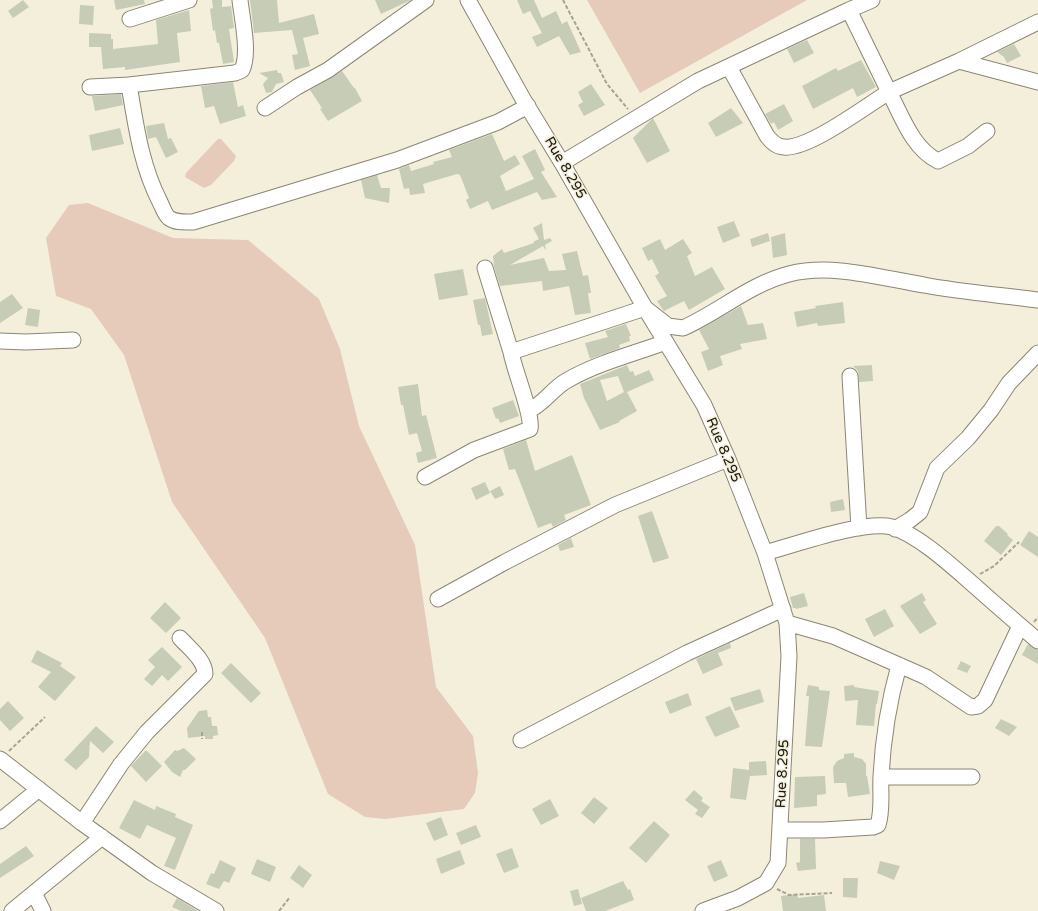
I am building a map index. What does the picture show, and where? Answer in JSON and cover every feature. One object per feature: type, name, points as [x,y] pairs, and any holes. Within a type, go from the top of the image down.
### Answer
[{"type":"street","points":[[130,19],[189,0]]},
{"type":"street","points":[[90,87],[129,85],[234,73],[242,70],[245,64],[246,54],[240,0]]},
{"type":"street","points":[[266,108],[297,87],[328,70],[426,0]]},
{"type":"street","name":"Rue 8.295","points":[[468,0],[645,308],[704,405],[728,459],[765,554],[785,616],[789,656],[780,809],[781,830],[778,863],[766,883]]},
{"type":"street","points":[[562,163],[698,81],[872,0]]},
{"type":"street","points":[[849,10],[912,137],[928,156],[938,161],[968,146],[987,131]]},
{"type":"street","points":[[729,67],[767,136],[773,143],[783,147],[794,147],[808,143],[889,92],[960,62],[1038,22]]},
{"type":"street","points":[[960,62],[1038,82]]},
{"type":"street","points":[[129,85],[144,166],[168,218],[178,222],[193,222],[398,160],[498,122],[528,106]]},
{"type":"street","points":[[425,477],[474,450],[530,429],[531,425],[528,411],[485,268]]},
{"type":"street","points":[[511,352],[645,308],[668,326],[683,328],[767,281],[789,274],[815,270],[844,272],[924,286],[1038,300]]},
{"type":"street","points":[[0,341],[26,342],[73,340]]},
{"type":"street","points":[[528,411],[538,406],[558,387],[581,373],[666,342]]},
{"type":"street","points":[[895,529],[920,512],[938,468],[968,438],[991,410],[1009,383],[1038,353]]},
{"type":"street","points":[[850,376],[859,528]]},
{"type":"street","points":[[438,599],[615,505],[728,459]]},
{"type":"street","points":[[765,554],[815,538],[859,528],[872,526],[895,529],[909,535],[942,558],[1038,640]]},
{"type":"street","points":[[521,740],[687,653],[785,616],[926,677],[970,707],[978,706],[985,700],[1020,626]]},
{"type":"street","points":[[82,823],[121,764],[147,732],[205,674],[204,667],[201,662],[180,638]]},
{"type":"street","points":[[781,830],[823,830],[873,827],[878,825],[881,816],[881,777],[886,719],[900,665]]},
{"type":"street","points":[[0,759],[82,823],[152,873],[216,911]]},
{"type":"street","points":[[881,777],[972,777]]},
{"type":"street","points":[[0,821],[39,789]]},
{"type":"street","points":[[12,911],[102,837]]},
{"type":"street","points":[[703,911],[738,898],[766,883]]},
{"type":"street","points":[[34,893],[43,911]]},
{"type":"path","points":[[563,0],[607,84],[636,118]]},
{"type":"path","points":[[969,581],[994,566],[1020,542]]},
{"type":"path","points":[[0,759],[45,717]]},
{"type":"path","points":[[202,732],[202,739]]},
{"type":"path","points":[[766,883],[789,895],[832,893]]},
{"type":"path","points":[[279,911],[290,897]]},
{"type":"shaded area","points":[[587,0],[807,0],[640,93]]},
{"type":"shaded area","points":[[218,139],[221,139],[236,156],[234,161],[211,185],[204,188],[185,177],[186,173]]},
{"type":"shaded area","points":[[88,203],[173,238],[248,240],[319,299],[340,349],[359,426],[415,545],[436,687],[473,736],[478,773],[475,793],[464,809],[385,819],[365,817],[328,794],[265,638],[172,502],[124,355],[91,309],[56,296],[46,238],[69,205]]},
{"type":"building","points":[[23,0],[29,7],[13,18],[8,11]]},
{"type":"building","points":[[114,0],[144,0],[145,4],[116,10]]},
{"type":"building","points":[[212,0],[222,0],[222,7],[231,6],[234,28],[229,29],[234,62],[223,64],[219,43],[217,43],[215,30],[213,31],[210,9],[213,8]]},
{"type":"building","points":[[250,0],[277,0],[279,23],[314,14],[319,34],[303,38],[310,66],[295,70],[292,55],[298,54],[292,30],[254,33]]},
{"type":"building","points":[[375,0],[411,0],[381,14]]},
{"type":"building","points":[[517,0],[534,0],[542,18],[556,11],[562,24],[567,21],[581,52],[570,55],[559,36],[537,47],[532,37],[542,33],[530,11],[523,14]]},
{"type":"building","points":[[80,5],[94,6],[93,25],[79,24]]},
{"type":"building","points":[[189,10],[191,31],[177,33],[180,62],[125,70],[125,67],[103,69],[101,47],[89,47],[89,33],[111,34],[111,39],[113,39],[113,49],[158,44],[156,20]]},
{"type":"building","points":[[807,40],[814,53],[794,63],[787,49]]},
{"type":"building","points":[[1014,44],[1021,56],[1007,63],[1004,57],[997,52]]},
{"type":"building","points":[[861,60],[876,87],[857,97],[853,88],[813,109],[802,86],[836,68],[838,71]]},
{"type":"building","points":[[277,70],[278,73],[281,73],[284,82],[276,84],[272,92],[266,93],[263,84],[268,78],[259,73]]},
{"type":"building","points":[[342,71],[355,88],[362,101],[328,121],[320,109],[322,108],[310,90]]},
{"type":"building","points":[[233,82],[238,107],[243,105],[246,116],[220,124],[214,106],[205,108],[201,86]]},
{"type":"building","points":[[591,84],[605,105],[584,116],[578,105],[583,102],[578,92]]},
{"type":"building","points":[[121,94],[123,105],[95,111],[92,96]]},
{"type":"building","points":[[784,104],[793,121],[778,130],[774,122],[771,124],[765,114]]},
{"type":"building","points":[[731,108],[743,123],[716,137],[708,123]]},
{"type":"building","points":[[653,118],[670,151],[647,163],[633,138]]},
{"type":"building","points":[[164,123],[168,139],[171,138],[178,152],[166,158],[156,137],[148,139],[146,126]]},
{"type":"building","points":[[120,128],[124,144],[92,151],[89,135]]},
{"type":"building","points":[[492,134],[504,161],[515,155],[520,164],[500,176],[506,191],[534,179],[522,156],[535,149],[545,170],[541,172],[557,197],[542,200],[537,192],[492,210],[488,201],[470,209],[466,200],[469,198],[460,175],[457,174],[423,184],[425,193],[410,195],[409,188],[404,189],[399,169],[409,165],[411,171],[434,164],[433,162],[452,157],[449,150]]},
{"type":"building","points":[[377,175],[381,188],[390,188],[389,203],[365,198],[361,180]]},
{"type":"building","points":[[734,221],[740,236],[723,243],[717,227]]},
{"type":"building","points":[[542,223],[544,240],[550,238],[552,241],[545,245],[546,251],[543,246],[510,265],[544,258],[549,271],[566,270],[562,254],[577,251],[583,276],[588,275],[591,293],[588,293],[591,313],[575,315],[569,286],[543,291],[542,281],[500,286],[494,267],[493,256],[502,249],[504,253],[534,243],[533,242],[539,239],[533,228]]},
{"type":"building","points":[[768,233],[770,241],[752,247],[750,239]]},
{"type":"building","points":[[785,233],[787,255],[773,258],[771,237]]},
{"type":"building","points":[[660,239],[665,250],[683,239],[692,253],[687,256],[695,276],[712,267],[725,289],[689,310],[684,301],[664,311],[657,301],[667,296],[655,276],[659,273],[652,259],[648,261],[642,248]]},
{"type":"building","points":[[463,269],[468,295],[439,300],[434,274]]},
{"type":"building","points":[[12,294],[23,308],[0,323],[0,302]]},
{"type":"building","points":[[485,298],[493,334],[482,336],[480,325],[478,325],[473,300]]},
{"type":"building","points":[[843,302],[845,323],[818,326],[817,323],[797,327],[794,312],[816,308],[815,306]]},
{"type":"building","points":[[741,306],[748,325],[763,323],[767,339],[740,344],[742,349],[720,356],[723,365],[708,371],[701,352],[709,349],[699,330]]},
{"type":"building","points":[[28,308],[40,310],[38,327],[25,325]]},
{"type":"building","points":[[626,324],[631,336],[629,336],[630,341],[619,345],[620,348],[590,359],[585,343],[608,337],[605,331]]},
{"type":"building","points":[[627,365],[630,372],[633,371],[635,376],[649,370],[654,380],[627,392],[637,411],[619,421],[620,422],[600,430],[584,398],[580,384]],"holes":[[[618,376],[624,392],[607,401],[600,380]]]},
{"type":"building","points":[[872,365],[873,381],[859,382],[858,371],[853,366]]},
{"type":"building","points":[[418,384],[422,416],[426,415],[437,458],[418,463],[416,453],[422,451],[417,433],[409,435],[398,387]]},
{"type":"building","points":[[513,400],[519,416],[500,423],[498,418],[496,419],[492,408]]},
{"type":"building","points":[[526,440],[535,471],[572,455],[591,505],[564,515],[566,520],[553,527],[551,523],[538,528],[515,469],[509,470],[503,449]]},
{"type":"building","points":[[485,482],[490,493],[476,500],[471,488]]},
{"type":"building","points":[[500,486],[504,495],[495,499],[490,491]]},
{"type":"building","points":[[843,499],[845,510],[831,512],[830,502]]},
{"type":"building","points":[[652,511],[669,558],[653,563],[638,516]]},
{"type":"building","points":[[996,526],[999,526],[1013,540],[1001,555],[984,541]]},
{"type":"building","points":[[1029,531],[1038,537],[1038,557],[1020,545]]},
{"type":"building","points":[[571,538],[574,547],[560,551],[558,545]]},
{"type":"building","points":[[804,593],[808,606],[796,609],[793,608],[790,597]]},
{"type":"building","points":[[922,593],[926,600],[923,602],[937,624],[920,634],[900,606]]},
{"type":"building","points":[[165,602],[181,618],[166,633],[150,618]]},
{"type":"building","points":[[885,609],[894,626],[874,637],[865,619]]},
{"type":"building","points":[[730,643],[731,648],[718,653],[723,665],[703,674],[696,659]]},
{"type":"building","points":[[1028,644],[1038,650],[1038,664],[1022,655]]},
{"type":"building","points":[[162,647],[182,667],[168,681],[162,675],[152,686],[144,679],[155,667],[148,660]]},
{"type":"building","points":[[37,650],[62,663],[60,666],[76,677],[55,701],[38,687],[51,672],[31,662]]},
{"type":"building","points":[[961,661],[971,666],[967,673],[957,669]]},
{"type":"building","points":[[231,663],[261,693],[251,703],[221,673]]},
{"type":"building","points":[[808,685],[819,687],[819,690],[830,691],[822,747],[805,746],[809,696],[806,696]]},
{"type":"building","points":[[854,685],[854,687],[879,691],[874,726],[856,725],[858,700],[845,701],[844,686]]},
{"type":"building","points":[[760,689],[764,702],[735,711],[730,698]]},
{"type":"building","points":[[688,693],[692,705],[670,714],[665,702]]},
{"type":"building","points":[[8,701],[24,718],[10,731],[0,720],[0,709]]},
{"type":"building","points":[[730,706],[740,727],[715,737],[705,717]]},
{"type":"building","points":[[207,710],[208,717],[211,717],[212,726],[217,726],[218,735],[213,736],[213,739],[205,739],[205,736],[188,738],[187,728],[199,711]]},
{"type":"building","points":[[1001,719],[1017,727],[1009,736],[995,728]]},
{"type":"building","points":[[96,726],[114,742],[103,753],[90,741],[89,757],[76,770],[64,760]]},
{"type":"building","points":[[184,748],[196,759],[185,770],[183,770],[180,777],[172,772],[164,762],[175,750],[177,751]]},
{"type":"building","points":[[146,750],[162,766],[146,782],[131,766]]},
{"type":"building","points":[[854,753],[854,757],[862,759],[866,764],[866,776],[870,794],[848,797],[846,783],[834,783],[833,767],[837,761],[844,758],[844,754]]},
{"type":"building","points":[[766,761],[767,775],[750,776],[746,800],[730,798],[733,768],[749,770],[749,762]]},
{"type":"building","points":[[825,776],[826,794],[817,795],[817,806],[794,808],[795,777]]},
{"type":"building","points":[[694,790],[703,798],[701,801],[710,807],[702,818],[695,814],[698,810],[685,800]]},
{"type":"building","points":[[594,797],[608,808],[594,824],[581,813]]},
{"type":"building","points":[[550,799],[559,816],[541,825],[532,809]]},
{"type":"building","points":[[134,800],[155,810],[156,806],[176,814],[175,817],[193,825],[175,870],[164,866],[176,838],[147,825],[140,839],[119,828]]},
{"type":"building","points":[[441,817],[448,835],[434,841],[426,823]]},
{"type":"building","points":[[654,821],[670,835],[646,863],[629,848]]},
{"type":"building","points":[[476,825],[481,837],[461,845],[456,833]]},
{"type":"building","points":[[800,839],[815,839],[816,869],[798,871],[796,863],[800,862]]},
{"type":"building","points":[[26,846],[34,856],[0,878],[0,864]]},
{"type":"building","points":[[512,848],[519,867],[504,873],[496,854]]},
{"type":"building","points":[[460,850],[465,864],[441,874],[436,859]]},
{"type":"building","points":[[257,859],[276,867],[270,882],[251,874]]},
{"type":"building","points":[[220,860],[236,868],[229,883],[224,881],[219,889],[206,884],[211,873],[214,874]]},
{"type":"building","points":[[721,860],[728,876],[714,882],[707,866]]},
{"type":"building","points":[[880,861],[900,866],[894,880],[877,873]]},
{"type":"building","points":[[299,865],[312,875],[303,888],[290,878]]},
{"type":"building","points":[[843,878],[858,878],[857,898],[843,897]]},
{"type":"building","points":[[623,881],[628,890],[630,889],[634,900],[605,911],[586,911],[581,898]]},
{"type":"building","points":[[578,889],[582,904],[574,906],[570,891]]},
{"type":"building","points":[[797,894],[798,898],[824,895],[826,911],[783,911],[781,896]]},
{"type":"building","points":[[177,898],[198,911],[181,911],[172,907]]}]
